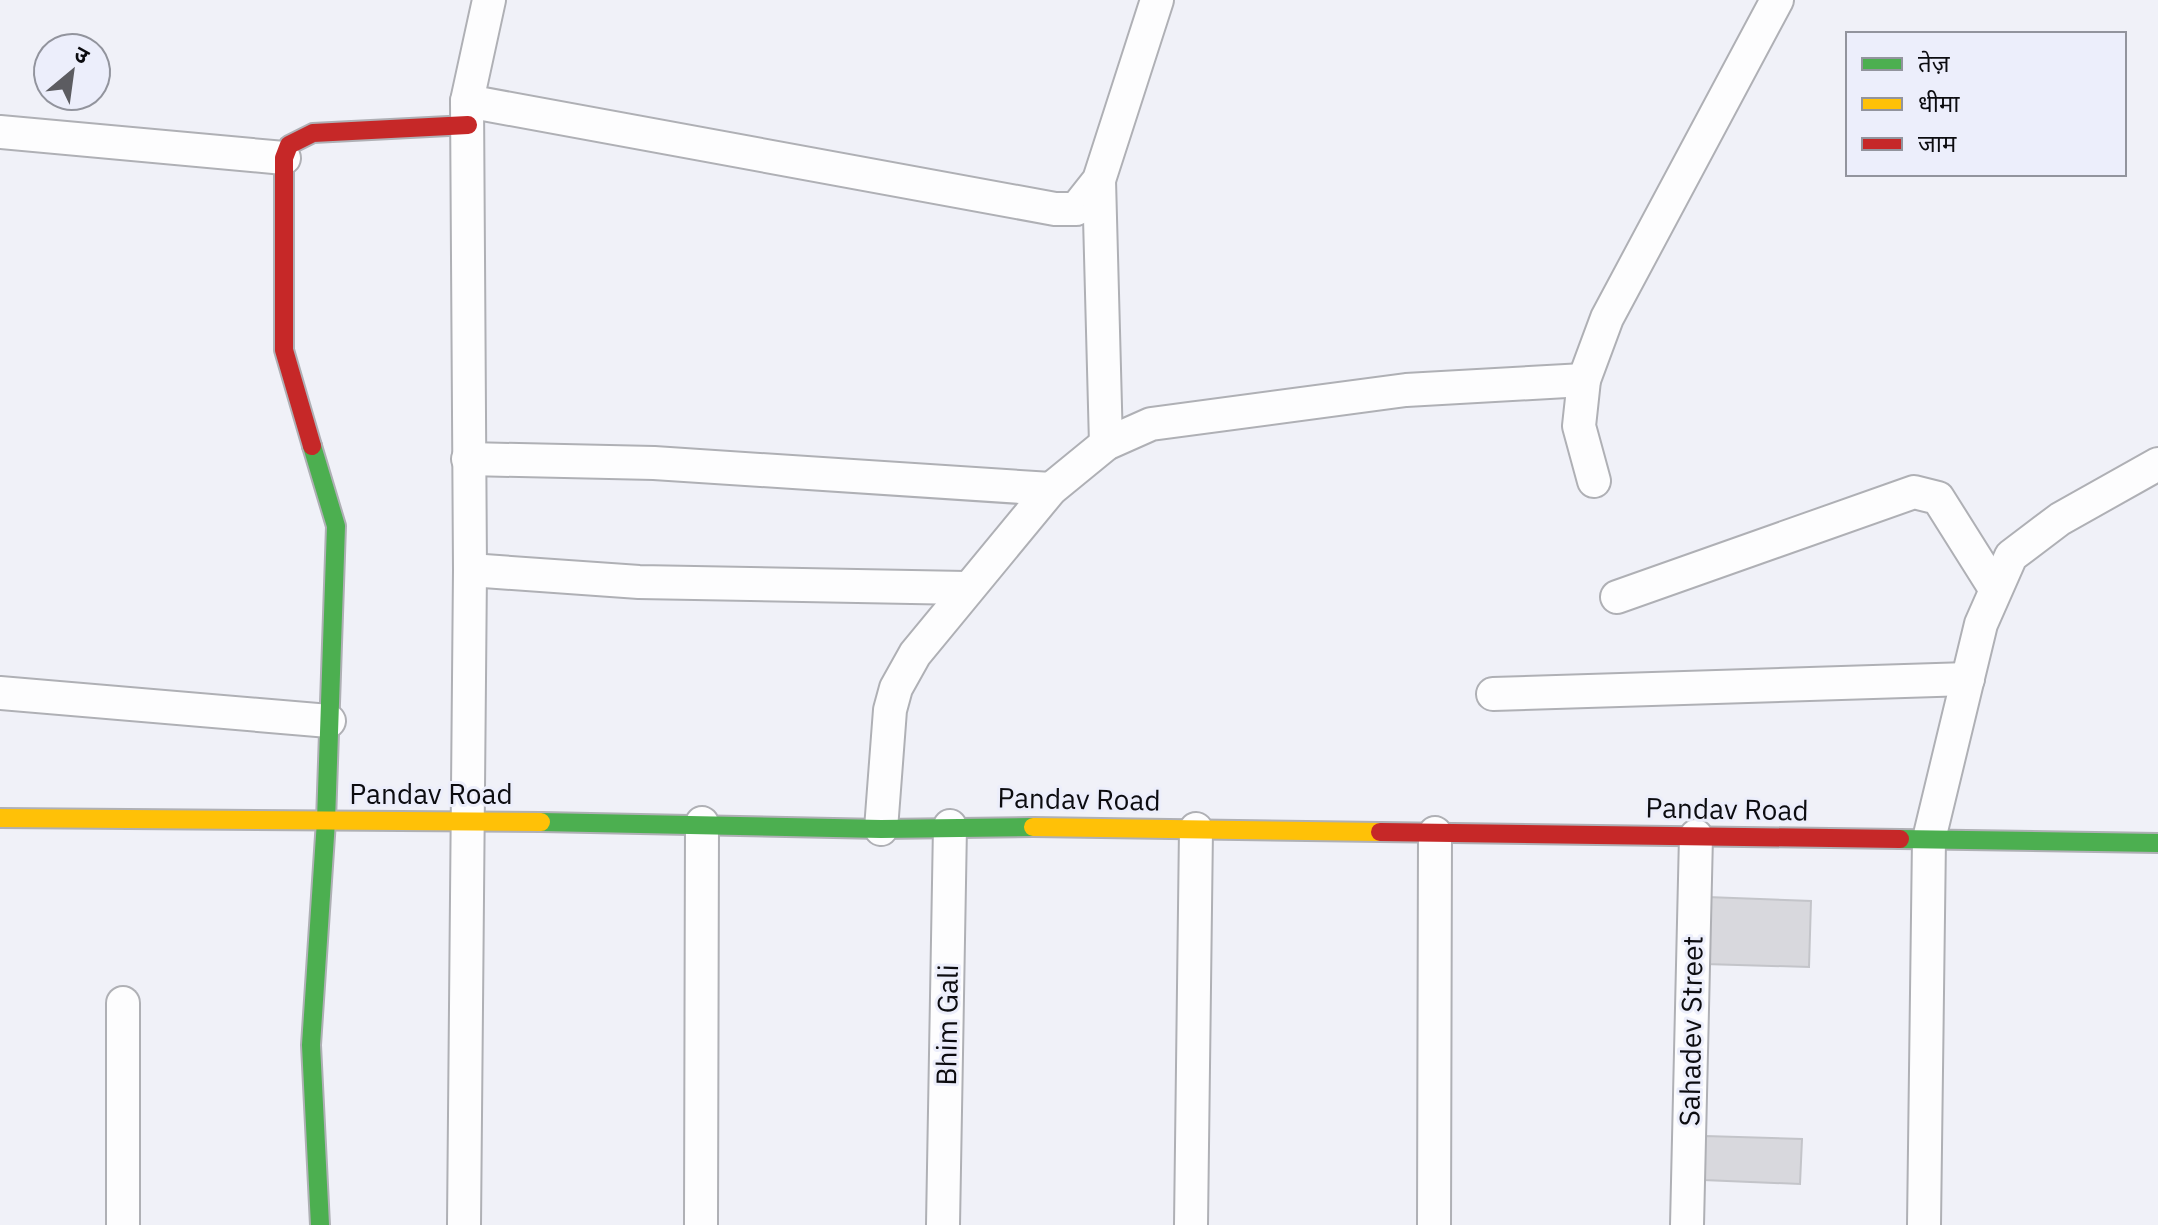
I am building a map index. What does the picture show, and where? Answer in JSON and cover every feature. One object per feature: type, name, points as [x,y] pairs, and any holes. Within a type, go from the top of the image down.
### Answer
[{"type":"street","points":[[464,1225],[470,570],[467,113],[489,0]]},
{"type":"street","points":[[1106,444],[1099,180],[1157,0]]},
{"type":"street","points":[[1594,481],[1579,426],[1584,380],[1607,318],[1777,0]]},
{"type":"street","points":[[320,1225],[311,1045],[326,821],[336,526],[284,350],[284,158],[289,145],[313,133],[467,113],[1055,209],[1076,209],[1099,180]]},
{"type":"street","points":[[0,132],[284,158]]},
{"type":"street","points":[[881,829],[890,710],[896,688],[915,654],[966,588],[1051,489],[1106,444],[1151,424],[1406,390],[1584,380]]},
{"type":"street","points":[[468,459],[654,463],[1051,489]]},
{"type":"street","points":[[1924,1225],[1929,839],[1994,587],[2011,556],[2060,519],[2158,464]]},
{"type":"street","points":[[1617,597],[1914,492],[1938,498],[1994,587]]},
{"type":"street","points":[[470,570],[639,582],[966,588]]},
{"type":"street","points":[[1493,694],[1968,679]]},
{"type":"street","points":[[0,693],[329,721]]},
{"type":"street","name":"Pandav Road","points":[[0,818],[702,823],[881,829],[950,826],[2158,843]]},
{"type":"street","points":[[701,1225],[702,823]]},
{"type":"street","name":"Bhim Gali","points":[[943,1225],[950,826]]},
{"type":"street","points":[[1191,1225],[1196,829]]},
{"type":"street","points":[[1434,1225],[1435,833]]},
{"type":"street","name":"Sahadev Street","points":[[1687,1225],[1696,836]]},
{"type":"street","points":[[123,1003],[123,1225]]},
{"type":"building","points":[[1707,897],[1811,901],[1809,967],[1705,964]]},
{"type":"building","points":[[1705,1136],[1802,1139],[1800,1184],[1704,1180]]},
{"type":"traffic: fast","points":[[312,446],[336,526],[326,821],[311,1045],[320,1225]]},
{"type":"traffic: fast","points":[[541,822],[881,829],[1033,827]]},
{"type":"traffic: fast","points":[[1900,839],[2158,843]]},
{"type":"traffic: slow","points":[[0,818],[541,822]]},
{"type":"traffic: slow","points":[[1033,827],[1380,832]]},
{"type":"traffic: jam","points":[[312,446],[284,350],[284,158],[289,145],[313,133],[468,125]]},
{"type":"traffic: jam","points":[[1380,832],[1900,839]]}]
